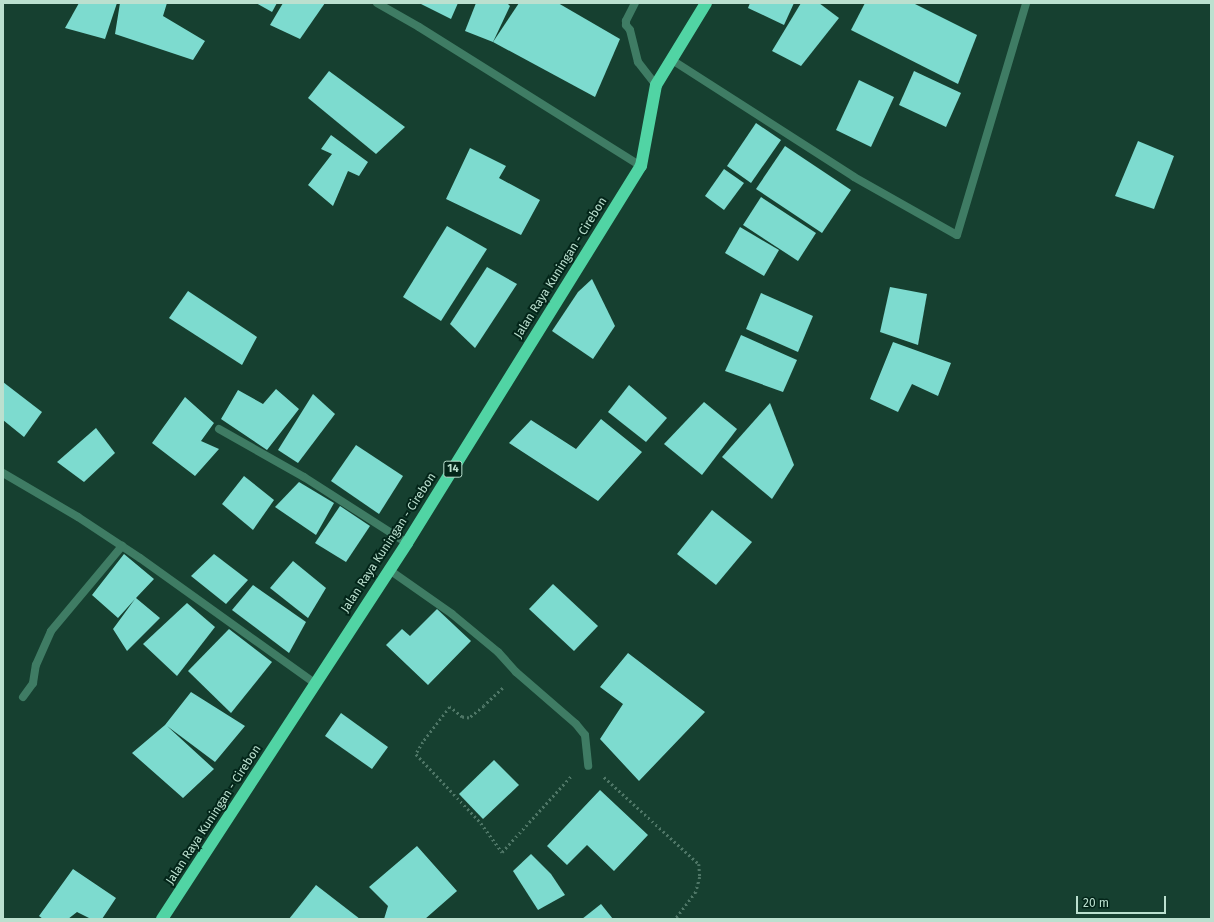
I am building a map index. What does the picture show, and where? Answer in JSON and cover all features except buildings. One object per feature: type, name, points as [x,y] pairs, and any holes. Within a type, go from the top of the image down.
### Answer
[{"type":"highway","name":"Jalan Raya Kuningan - Cirebon","points":[[162,919],[407,542],[641,166],[656,85],[706,3]]},
{"type":"street","points":[[377,3],[426,31],[641,166]]},
{"type":"street","points":[[635,3],[626,21],[626,25],[630,30],[638,62],[656,85]]},
{"type":"street","points":[[672,60],[854,177],[957,235],[1026,3]]},
{"type":"street","points":[[219,429],[304,477],[407,542]]},
{"type":"street","points":[[3,473],[78,517],[122,546],[316,684]]},
{"type":"street","points":[[23,697],[33,683],[36,665],[50,631],[122,546]]},
{"type":"street","points":[[388,570],[452,614],[498,652],[516,672],[576,724],[585,735],[588,766]]},
{"type":"path","points":[[498,694],[469,718],[462,718],[450,707],[423,742],[416,754],[481,823],[502,852],[577,769],[588,766],[598,771],[699,864],[700,878],[696,892],[676,919]]}]
